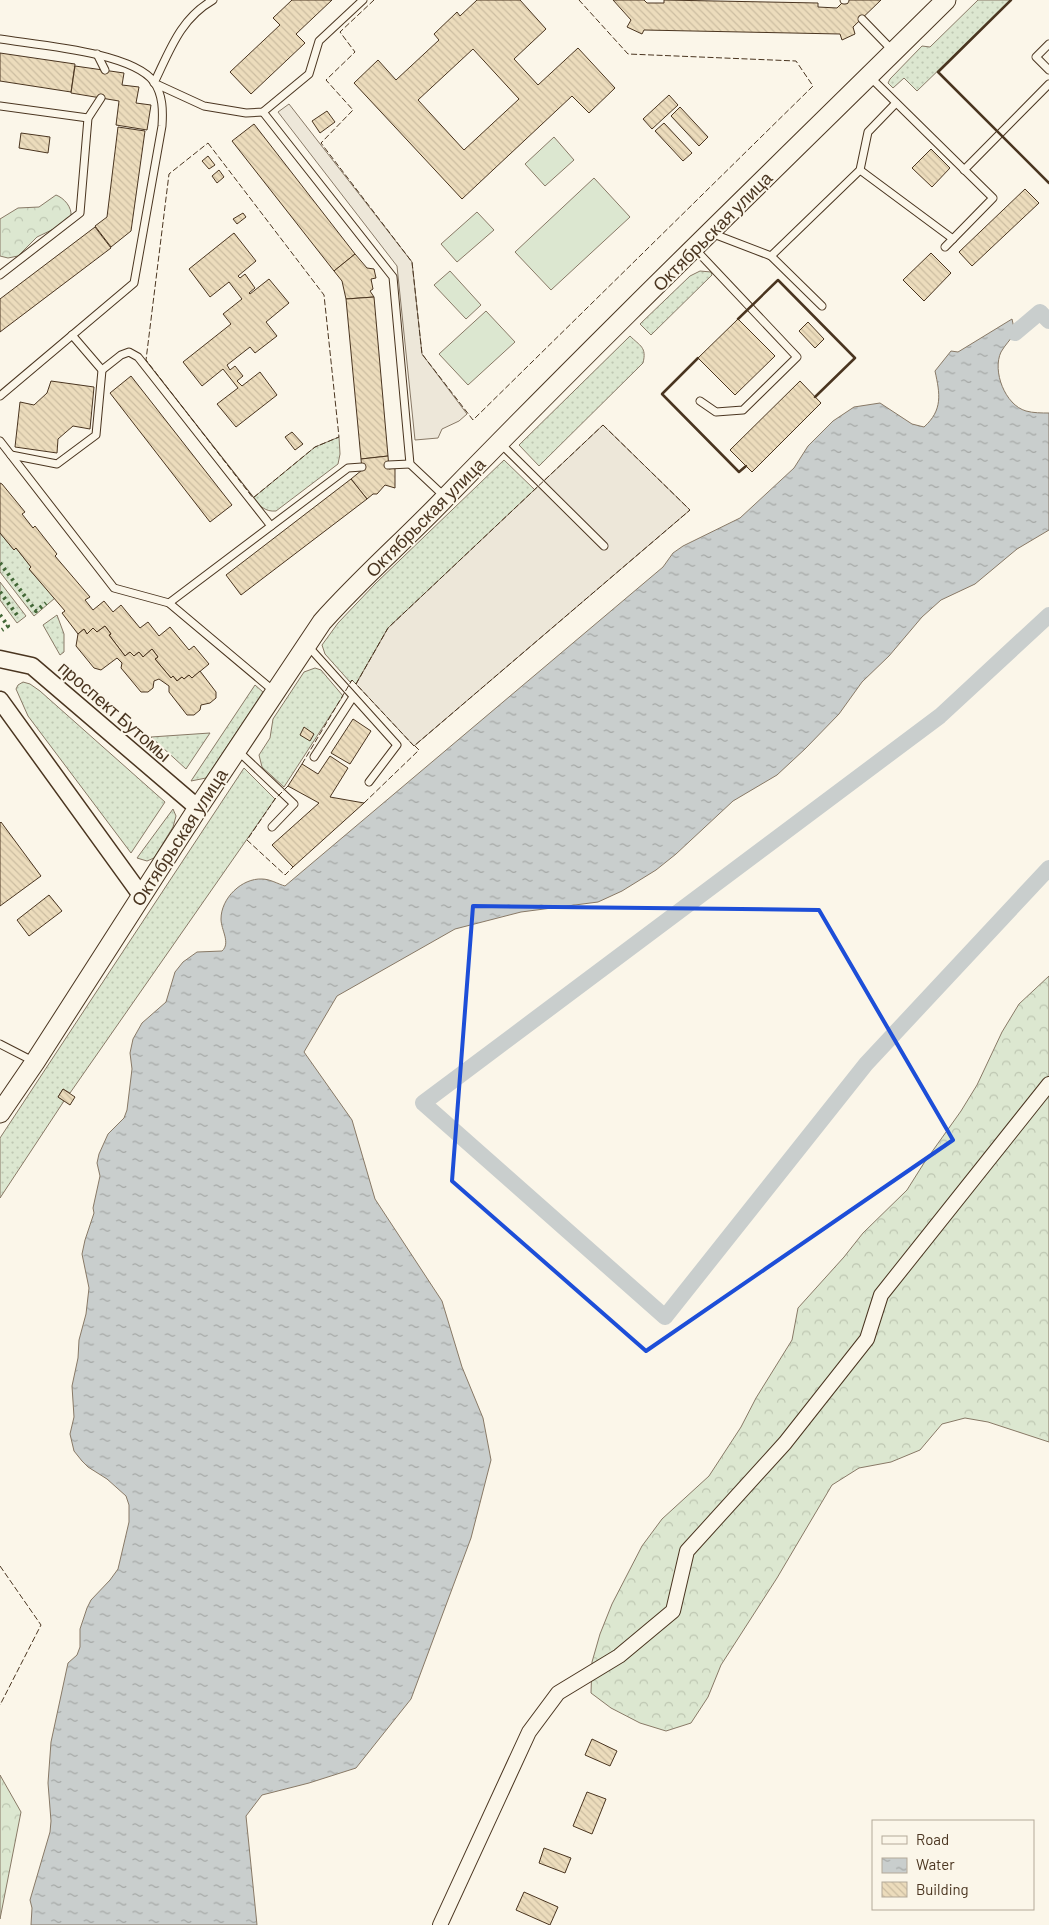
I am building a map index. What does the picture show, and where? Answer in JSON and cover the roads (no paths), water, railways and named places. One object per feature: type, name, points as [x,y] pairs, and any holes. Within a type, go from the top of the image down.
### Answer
[{"type":"main road","name":"Октябрьская улица","points":[[0,1113],[35,1062],[198,808],[322,622],[499,442],[946,0]]},
{"type":"street","name":"проспект Бутомы","points":[[0,659],[32,666],[198,808]]},
{"type":"street","points":[[0,700],[141,895]]},
{"type":"street","points":[[440,1925],[529,1732],[558,1693],[619,1656],[673,1612],[687,1551],[784,1443],[868,1339],[880,1295],[1049,1084]]},
{"type":"lane","points":[[0,396],[134,283],[162,126],[163,105],[154,83],[176,36],[200,8],[213,0]]},
{"type":"lane","points":[[0,39],[97,54],[141,70],[154,83],[204,106],[246,113],[263,112],[309,74],[319,41],[363,0]]},
{"type":"lane","points":[[862,19],[894,52]]},
{"type":"lane","points":[[1049,44],[1036,57],[1049,70]]},
{"type":"lane","points":[[97,54],[105,70]]},
{"type":"lane","points":[[869,76],[993,198],[945,247]]},
{"type":"lane","points":[[964,170],[1049,84]]},
{"type":"lane","points":[[0,275],[80,213],[88,118],[101,98]]},
{"type":"lane","points":[[771,256],[860,170],[868,132],[896,103]]},
{"type":"lane","points":[[0,106],[88,118]]},
{"type":"lane","points":[[263,112],[393,277],[410,464],[445,498]]},
{"type":"lane","points":[[860,170],[953,239]]},
{"type":"lane","points":[[711,232],[771,256],[822,306]]},
{"type":"lane","points":[[695,248],[797,357],[744,410],[716,412],[700,402]]},
{"type":"lane","points":[[11,456],[57,464],[96,435],[102,370],[72,335]]},
{"type":"lane","points":[[102,370],[121,355],[130,352],[138,358],[270,526]]},
{"type":"lane","points":[[0,441],[114,588],[168,603],[276,692]]},
{"type":"lane","points":[[499,442],[604,546]]},
{"type":"lane","points":[[388,465],[410,464]]},
{"type":"lane","points":[[168,603],[348,468],[362,467]]},
{"type":"lane","points":[[308,645],[397,745],[369,782]]},
{"type":"lane","points":[[314,757],[354,697]]},
{"type":"lane","points":[[237,750],[294,804],[272,827]]},
{"type":"lane","points":[[0,1044],[35,1062]]},
{"type":"water","points":[[1012,319],[1015,333],[1001,352],[998,368],[999,377],[1006,395],[1019,408],[1029,412],[1049,413],[1049,530],[1017,549],[975,584],[941,600],[922,617],[889,656],[862,682],[839,714],[805,749],[777,775],[733,801],[656,870],[622,891],[598,902],[521,912],[455,929],[337,996],[304,1052],[352,1120],[375,1199],[442,1301],[462,1367],[483,1418],[491,1460],[471,1538],[411,1699],[356,1768],[262,1795],[246,1816],[257,1925],[31,1925],[32,1908],[30,1900],[50,1832],[48,1783],[51,1742],[68,1663],[77,1655],[80,1647],[80,1629],[91,1600],[118,1569],[129,1522],[129,1505],[126,1496],[82,1461],[74,1451],[70,1434],[74,1417],[72,1386],[89,1288],[82,1254],[94,1213],[93,1208],[100,1176],[97,1163],[108,1134],[124,1118],[127,1110],[132,1069],[130,1053],[133,1039],[142,1023],[166,1002],[175,972],[183,962],[197,952],[222,951],[225,948],[226,940],[221,923],[222,911],[229,897],[240,886],[247,882],[262,879],[285,886],[663,567],[673,553],[683,546],[740,518],[794,468],[808,446],[833,421],[854,407],[880,403],[912,424],[924,427],[930,421],[937,408],[939,394],[935,371],[951,351],[958,352]]},
{"type":"waterway","points":[[1015,333],[1040,312],[1049,321]]},
{"type":"waterway","points":[[1049,615],[940,716],[423,1103],[665,1317],[866,1064],[1049,868]]}]
